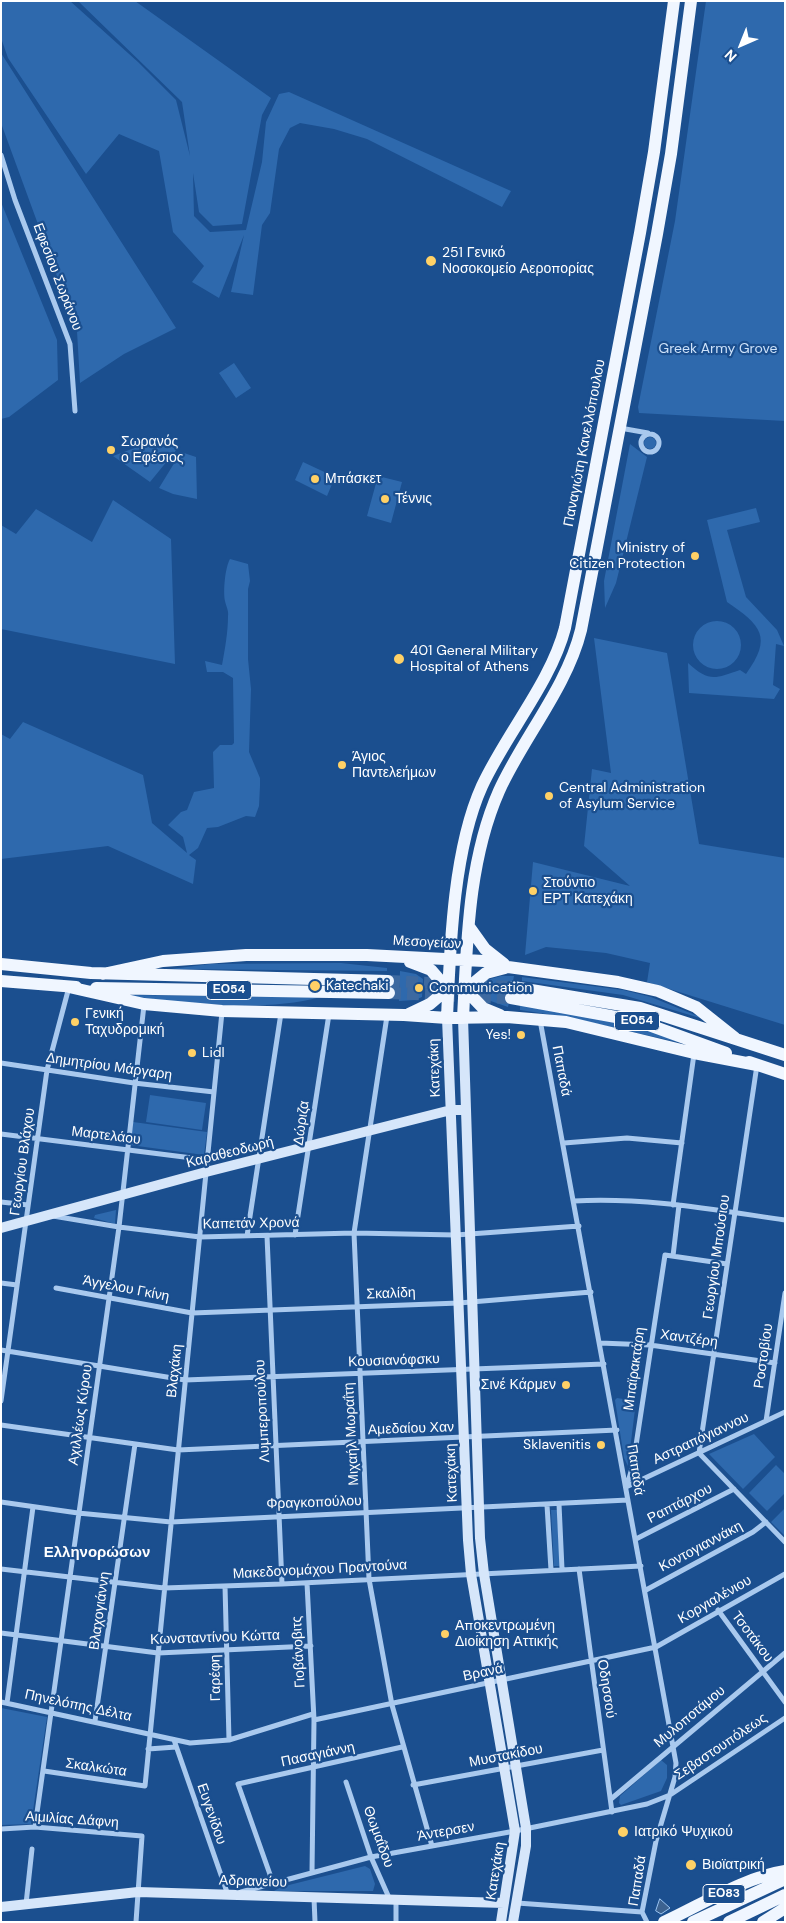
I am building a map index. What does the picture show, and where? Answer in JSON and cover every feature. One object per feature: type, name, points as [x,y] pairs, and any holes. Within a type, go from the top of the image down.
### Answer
[{"type":"main road","name":"Παναγιώτη Κανελλόπουλου","points":[[456,989],[449,964],[465,840],[476,801],[493,764],[557,652],[564,628],[640,233],[654,152],[674,1]]},
{"type":"main road","points":[[463,1016],[456,989],[470,928],[478,858],[488,818],[506,775],[577,646],[671,154],[690,1]]},
{"type":"main road","points":[[470,928],[485,949],[508,967]]},
{"type":"main road","name":"Μεσογείων","points":[[103,974],[163,961],[246,955],[347,954],[396,957],[449,964],[463,1016],[507,1017],[566,1022],[694,1053]]},
{"type":"main road","points":[[396,957],[431,970],[483,1008],[507,1017]]},
{"type":"main road","name":"Μεσογείων","points":[[1,964],[103,974],[389,987],[69,987],[1,981]]},
{"type":"main road","name":"Μεσογείων","points":[[69,987],[144,1004],[222,1012],[404,1015],[456,989],[508,967],[618,982],[658,991],[696,1007],[735,1038]]},
{"type":"main road","points":[[404,1015],[430,1004],[486,973],[508,967]]},
{"type":"main road","name":"Κατεχάκη","points":[[456,989],[451,1110],[471,1574],[515,1831],[501,1922]]},
{"type":"main road","name":"Μεσογείων","points":[[785,1055],[640,1008],[512,992],[638,1021],[785,1074]]},
{"type":"main road","name":"Κατεχάκη","points":[[463,1016],[477,1438],[484,1574],[517,1764],[526,1828],[514,1922]]},
{"type":"main road","name":"ΕΟ54","points":[[694,1053],[758,1065]]},
{"type":"main road","name":"Καραθεοδωρή","points":[[1,1228],[206,1172],[260,1160],[451,1110],[466,1110]]},
{"type":"main road","name":"ΕΟ83","points":[[664,1922],[748,1883],[785,1871]]},
{"type":"main road","name":"ΕΟ83","points":[[693,1922],[785,1879]]},
{"type":"main road","name":"Αδριανείου","points":[[1,1906],[138,1892],[504,1903]]},
{"type":"main road","name":"ΕΟ83","points":[[729,1922],[785,1895]]},
{"type":"main road","points":[[763,1922],[785,1908]]},
{"type":"street","name":"Εφεσίου Σωράνου","points":[[1,155],[70,344],[75,412]]},
{"type":"street","points":[[620,428],[648,433]]},
{"type":"street","name":"Γεωργίου Βλάχου","points":[[1,1401],[47,1070],[69,987]]},
{"type":"street","name":"Αχιλλέως Κύρου","points":[[35,1827],[119,1227],[126,1149],[144,1004]]},
{"type":"street","name":"Βλαχάκη","points":[[144,1786],[222,1012]]},
{"type":"street","points":[[247,1236],[281,1013]]},
{"type":"street","name":"Δώριζα","points":[[295,1235],[311,1147],[329,1014]]},
{"type":"street","name":"Μιχαήλ Μωραΐτη","points":[[387,1015],[354,1233],[369,1579],[392,1705],[402,1748],[432,1846]]},
{"type":"street","name":"Παπαδά","points":[[540,1019],[646,1590],[676,1771],[657,1839],[642,1912],[647,1922]]},
{"type":"street","points":[[694,1053],[682,1143],[673,1256],[727,1264]]},
{"type":"street","name":"Δημητρίου Μάργαρη","points":[[1,1063],[134,1083],[214,1092]]},
{"type":"street","name":"Γεωργίου Μπούσιου","points":[[699,1453],[758,1065]]},
{"type":"street","name":"Μαρτελάου","points":[[1,1134],[208,1160]]},
{"type":"street","points":[[564,1143],[627,1138],[682,1143]]},
{"type":"street","points":[[574,1201],[627,1200],[785,1220]]},
{"type":"street","points":[[1,1202],[28,1205]]},
{"type":"street","name":"Καπετάν Χρονά","points":[[48,1215],[119,1227],[200,1237],[354,1233],[470,1234]]},
{"type":"street","points":[[470,1234],[579,1226]]},
{"type":"street","name":"Λυμπεροπούλου","points":[[267,1236],[282,1584]]},
{"type":"street","name":"Μπαϊρακτάρη","points":[[626,1487],[633,1465],[665,1255],[673,1256]]},
{"type":"street","points":[[1,1283],[17,1285]]},
{"type":"street","name":"Άγγελου Γκίνη","points":[[56,1288],[109,1296],[192,1313]]},
{"type":"street","name":"Σκαλίδη","points":[[192,1313],[459,1303],[591,1292]]},
{"type":"street","name":"Ροστοβίου","points":[[766,1421],[785,1293]]},
{"type":"street","name":"Χαντζέρη","points":[[600,1343],[650,1345],[775,1362]]},
{"type":"street","name":"Κουσιανόφσκυ","points":[[1,1350],[185,1380],[604,1364]]},
{"type":"street","name":"Αστραπόγιαννου","points":[[626,1487],[785,1412]]},
{"type":"street","name":"Αμεδαίου Χαν","points":[[1,1425],[178,1450],[477,1438]]},
{"type":"street","points":[[477,1438],[616,1430]]},
{"type":"street","name":"Βλαχογιάννη","points":[[95,1721],[135,1444]]},
{"type":"street","points":[[699,1453],[785,1542]]},
{"type":"street","name":"Ραπτάρχου","points":[[636,1539],[734,1489]]},
{"type":"street","name":"Φραγκοπούλου","points":[[1,1502],[78,1513],[171,1522],[279,1515],[547,1505],[628,1500]]},
{"type":"street","points":[[559,1504],[562,1569]]},
{"type":"street","points":[[547,1505],[551,1570]]},
{"type":"street","points":[[4,1702],[16,1635],[33,1506]]},
{"type":"street","name":"Κοντογιαννάκη","points":[[646,1590],[753,1532],[766,1522]]},
{"type":"street","name":"Μακεδονομάχου Πραντούνα","points":[[1,1569],[164,1588],[307,1583],[641,1566]]},
{"type":"street","name":"Οδησσού","points":[[578,1570],[612,1812]]},
{"type":"street","name":"Κοργιαλένιου","points":[[656,1647],[718,1610],[785,1574]]},
{"type":"street","name":"Γιοβάνοβιτς","points":[[307,1583],[313,1717],[312,1872]]},
{"type":"street","name":"Γαρέφη","points":[[225,1586],[229,1740]]},
{"type":"street","name":"Τσοτάκου","points":[[718,1610],[785,1702]]},
{"type":"street","name":"Κωνσταντίνου Κώττα","points":[[1,1633],[106,1648],[158,1653],[311,1646]]},
{"type":"street","name":"Βρανά","points":[[150,1733],[190,1743],[229,1740],[313,1717],[392,1705],[656,1647]]},
{"type":"street","name":"Μυλοποτάμου","points":[[611,1799],[672,1745],[785,1653]]},
{"type":"street","name":"Πηνελόπης Δέλτα","points":[[4,1702],[150,1733]]},
{"type":"street","name":"Σεβαστουπόλεως","points":[[670,1795],[785,1718]]},
{"type":"street","name":"Ευγενίδου","points":[[174,1740],[227,1895]]},
{"type":"street","points":[[148,1748],[176,1747]]},
{"type":"street","name":"Πασαγιάννη","points":[[274,1883],[238,1784],[402,1748]]},
{"type":"street","name":"Μυστακίδου","points":[[413,1785],[517,1764],[603,1750]]},
{"type":"street","name":"Σκαλκώτα","points":[[44,1771],[144,1786]]},
{"type":"street","name":"Θωμαΐδου","points":[[346,1782],[371,1857],[393,1900]]},
{"type":"street","name":"Άντερσεν","points":[[227,1895],[371,1857],[612,1812],[670,1795]]},
{"type":"street","name":"Αιμιλίας Δάφνη","points":[[1,1829],[35,1827],[142,1836],[138,1892]]},
{"type":"street","points":[[26,1904],[32,1849]]},
{"type":"street","points":[[136,1922],[138,1892]]},
{"type":"street","points":[[314,1898],[315,1922]]},
{"type":"street","points":[[393,1900],[396,1922]]},
{"type":"street","points":[[516,1904],[642,1912]]},
{"type":"green space","points":[[1,1],[70,1],[138,62],[176,100],[190,156],[182,102],[78,1],[135,1],[271,98],[262,115],[242,224],[213,226],[199,212],[193,173],[194,216],[210,232],[246,230],[262,162],[266,122],[279,94],[289,92],[511,191],[502,207],[367,139],[334,129],[300,123],[290,128],[279,149],[270,213],[262,225],[253,295],[231,292],[244,235],[219,298],[192,282],[204,266],[173,232],[159,151],[119,134],[86,174],[8,58],[1,38]]},
{"type":"green space","name":"Greek Army Grove","points":[[706,1],[785,1],[785,421],[639,413],[638,407],[675,221]]},
{"type":"green space","points":[[1,53],[176,328],[124,354],[80,383],[77,331],[1,123]]},
{"type":"green space","points":[[1,202],[57,340],[58,380],[9,417],[1,419]]},
{"type":"green space","points":[[234,363],[251,388],[236,398],[219,373]]},
{"type":"green space","points":[[167,436],[177,449],[150,482],[113,456]]},
{"type":"green space","points":[[650,437],[656,443],[650,449],[644,443]]},
{"type":"green space","points":[[630,444],[647,457],[616,583],[605,608],[604,581]]},
{"type":"green space","points":[[181,452],[196,457],[197,499],[173,494],[159,488]]},
{"type":"green space","name":"Μπάσκετ","points":[[303,462],[335,477],[327,496],[295,480]]},
{"type":"green space","name":"Τέννις","points":[[378,476],[402,482],[391,523],[367,516]]},
{"type":"green space","points":[[113,500],[171,539],[175,664],[1,629],[1,525],[16,534],[36,509],[92,542]]},
{"type":"green space","points":[[756,508],[760,522],[727,530],[746,597],[777,630],[784,646],[776,644],[773,685],[780,689],[774,699],[689,693],[688,663],[701,673],[712,677],[740,670],[746,674],[759,650],[761,641],[755,625],[727,602],[707,520]]},
{"type":"green space","points":[[230,559],[248,564],[250,581],[248,589],[248,659],[251,689],[249,752],[260,778],[259,806],[255,817],[246,816],[218,827],[207,828],[198,848],[189,855],[196,860],[193,884],[108,846],[1,859],[1,734],[10,739],[23,722],[143,775],[152,823],[187,853],[183,837],[168,825],[181,812],[187,810],[194,792],[214,788],[213,752],[220,745],[232,745],[234,743],[233,678],[223,672],[207,672],[205,661],[222,665],[228,614],[224,597],[224,586]]},
{"type":"green space","points":[[717,621],[726,623],[734,628],[739,636],[741,645],[739,654],[734,662],[726,667],[717,669],[708,667],[700,662],[695,654],[693,645],[695,636],[700,628],[708,623]]},
{"type":"green space","points":[[594,638],[667,653],[699,844],[785,858],[785,1025],[647,982],[650,963],[606,953],[546,947],[525,955],[533,862],[630,886],[584,846],[592,769],[611,773]]},
{"type":"green space","points":[[341,963],[387,968],[387,971],[171,969],[210,964]]},
{"type":"green space","points":[[400,971],[416,974],[423,979],[422,997],[415,1000],[399,1001]]},
{"type":"green space","points":[[501,976],[514,976],[508,1007],[482,998],[477,990],[483,981]]},
{"type":"green space","points":[[522,977],[623,990],[651,997],[710,1021],[623,995],[522,981]]},
{"type":"green space","points":[[123,995],[320,997],[274,1005],[248,1006],[170,1001]]},
{"type":"green space","points":[[520,1004],[637,1024],[695,1046],[566,1017],[520,1010]]},
{"type":"green space","points":[[150,1095],[206,1103],[202,1130],[146,1122]]},
{"type":"green space","points":[[133,1122],[207,1132],[204,1155],[130,1145]]},
{"type":"green space","points":[[116,1210],[115,1224],[94,1218],[95,1215]]},
{"type":"green space","points":[[617,1398],[636,1401],[628,1466],[624,1458],[615,1400]]},
{"type":"green space","points":[[754,1434],[775,1457],[743,1489],[709,1454]]},
{"type":"green space","points":[[776,1465],[785,1474],[785,1493],[767,1511],[749,1493]]},
{"type":"green space","points":[[785,1508],[785,1536],[771,1522]]},
{"type":"green space","points":[[551,1510],[557,1510],[560,1566],[554,1566]]},
{"type":"green space","points":[[1,1708],[47,1717],[31,1824],[1,1825]]},
{"type":"green space","points":[[661,1760],[667,1765],[667,1778],[661,1791],[621,1805],[619,1803],[620,1796]]},
{"type":"green space","points":[[365,1866],[370,1869],[375,1884],[373,1891],[274,1891],[281,1887]]},
{"type":"shaded area","points":[[660,1899],[670,1908],[661,1914],[656,1911]]},
{"type":"tunnel","points":[[388,981],[513,987]]},
{"type":"tunnel","points":[[389,993],[511,998]]},
{"type":"place","name":"251 Γενικό Νοσοκομείο Αεροπορίας","points":[[431,261]]},
{"type":"place","name":"Σωρανός ο Εφέσιος","points":[[111,450]]},
{"type":"place","name":"Μπάσκετ","points":[[315,479]]},
{"type":"place","name":"Τέννις","points":[[385,499]]},
{"type":"place","name":"Ministry of Citizen Protection","points":[[695,556]]},
{"type":"place","name":"401 General Military Hospital of Athens","points":[[399,659]]},
{"type":"place","name":"Άγιος Παντελεήμων","points":[[342,765]]},
{"type":"place","name":"Central Administration of Asylum Service","points":[[549,796]]},
{"type":"place","name":"Στούντιο ΕΡΤ Κατεχάκη","points":[[533,891]]},
{"type":"place","name":"Katechaki","points":[[315,986]]},
{"type":"place","name":"Communication","points":[[419,988]]},
{"type":"place","name":"Γενική Ταχυδρομική","points":[[75,1022]]},
{"type":"place","name":"Yes!","points":[[521,1035]]},
{"type":"place","name":"Lidl","points":[[192,1053]]},
{"type":"place","name":"Σινέ Κάρμεν","points":[[566,1385]]},
{"type":"place","name":"Sklavenitis","points":[[601,1445]]},
{"type":"place","name":"Αποκεντρωμένη Διοίκηση Αττικής","points":[[445,1634]]},
{"type":"place","name":"Ιατρικό Ψυχικού","points":[[623,1832]]},
{"type":"place","name":"Βιοϊατρική","points":[[691,1865]]},
{"type":"district","name":"Ελληνορώσων","points":[[97,1553]]}]
